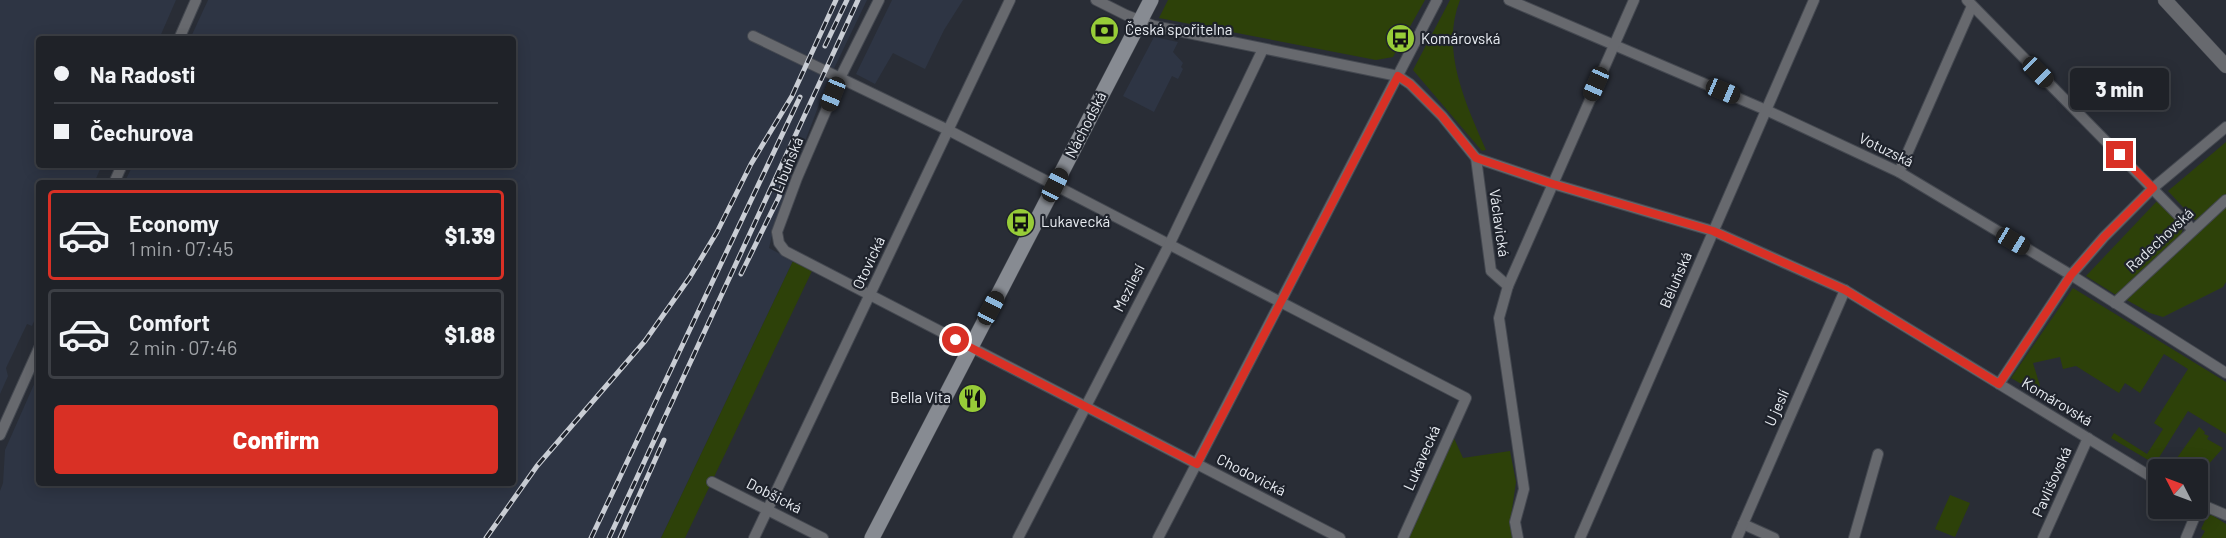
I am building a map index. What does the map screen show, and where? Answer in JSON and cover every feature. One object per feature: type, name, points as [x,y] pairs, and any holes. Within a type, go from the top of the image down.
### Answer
[{"type":"main road","name":"Náchodská","points":[[872,538],[1151,0]]},
{"type":"street","points":[[180,36],[196,0]]},
{"type":"street","name":"Libuňská","points":[[796,257],[785,251],[779,243],[777,232],[797,178],[840,78],[879,0]]},
{"type":"street","name":"Otovická","points":[[754,538],[1010,0]]},
{"type":"street","points":[[1096,0],[1154,26],[1398,76],[1410,84],[1442,116],[1476,158]]},
{"type":"street","points":[[1158,538],[1437,0]]},
{"type":"street","name":"Votuzská","points":[[1509,0],[1766,110],[1899,172],[2071,275],[2226,373]]},
{"type":"street","points":[[1518,538],[1515,522],[1524,489],[1499,318],[1508,286],[1634,0]]},
{"type":"street","name":"Běluňská","points":[[1580,538],[1814,0]]},
{"type":"street","points":[[2165,0],[2226,66]]},
{"type":"street","points":[[1899,172],[1970,3],[2193,230]]},
{"type":"street","name":"Lukavecká","points":[[753,36],[948,130],[1466,398],[1403,538]]},
{"type":"street","name":"Mezilesí","points":[[1018,538],[1169,245],[1263,49]]},
{"type":"street","points":[[1999,384],[2071,275],[2104,237],[2153,188],[2226,127]]},
{"type":"street","name":"Komárovská","points":[[1476,158],[1553,184],[1713,231],[1845,290],[2148,475]]},
{"type":"street","name":"Václavická","points":[[1476,158],[1491,271],[1508,286]]},
{"type":"street","name":"Radechovská","points":[[2115,303],[2226,200]]},
{"type":"street","name":"Chodovická","points":[[796,257],[1340,538]]},
{"type":"street","name":"U jeslí","points":[[1737,538],[1845,290]]},
{"type":"street","points":[[0,435],[36,355]]},
{"type":"street","name":"Pavlišovská","points":[[2043,538],[2088,438]]},
{"type":"street","points":[[1854,538],[1878,454]]},
{"type":"street","name":"Dobšická","points":[[712,482],[823,538]]},
{"type":"street","points":[[2208,507],[2226,515]]},
{"type":"street","points":[[2186,538],[2193,519]]},
{"type":"street","points":[[1743,524],[1774,538]]},
{"type":"shaded area","points":[[0,0],[176,0],[160,36],[36,36],[36,168],[101,168],[95,180],[36,180],[36,316],[32,326],[27,324],[6,368],[8,376],[0,394]]},
{"type":"shaded area","points":[[208,0],[867,0],[828,81],[788,186],[791,188],[775,224],[769,248],[793,261],[661,538],[0,538],[0,491],[3,483],[5,450],[36,380],[36,486],[516,486],[516,180],[126,180],[132,168],[516,168],[516,36],[191,36]]},
{"type":"shaded area","points":[[892,0],[963,0],[944,30],[925,69],[893,53],[875,84],[856,74]]},
{"type":"shaded area","points":[[1154,37],[1178,42],[1173,52],[1183,63],[1181,67],[1183,69],[1178,79],[1172,76],[1154,112],[1123,96]]},
{"type":"green space","points":[[1168,0],[1425,0],[1393,57],[1376,60],[1159,18]]},
{"type":"green space","points":[[1450,0],[1460,0],[1453,38],[1454,57],[1464,96],[1486,150],[1482,151],[1413,70]]},
{"type":"green space","points":[[2226,142],[2226,194],[2196,221],[2168,191]]},
{"type":"green space","points":[[2158,200],[2183,228],[2181,235],[2116,295],[2086,276]]},
{"type":"green space","points":[[2226,206],[2226,282],[2223,287],[2163,317],[2150,313],[2125,299]]},
{"type":"green space","points":[[793,261],[812,271],[685,538],[661,538]]},
{"type":"green space","points":[[2073,288],[2226,382],[2226,434],[2188,411],[2158,459],[2148,460],[2111,438],[2114,433],[2147,454],[2163,429],[2154,423],[2188,369],[2164,354],[2140,393],[2125,383],[2119,393],[2076,366],[2063,369],[2060,357],[2033,363],[2040,386],[2037,393],[2011,378]]},
{"type":"green space","points":[[2199,427],[2205,432],[2204,434],[2209,436],[2207,439],[2223,448],[2208,465],[2208,459],[2176,459]]},
{"type":"green space","points":[[1453,436],[1463,458],[1510,451],[1516,482],[1511,516],[1512,538],[1407,538]]},
{"type":"green space","points":[[1950,495],[1970,503],[1955,537],[1935,529]]},
{"type":"green space","points":[[2212,515],[2226,524],[2226,538],[2201,538],[2205,531],[2201,529],[2208,516]]},
{"type":"railway","points":[[486,538],[537,466],[645,341],[690,277],[717,232],[751,164],[792,96],[836,0]]},
{"type":"railway","points":[[825,46],[847,0]]},
{"type":"railway","points":[[609,538],[858,0]]},
{"type":"railway","points":[[591,538],[800,97]]},
{"type":"railway","points":[[741,274],[779,197],[788,167]]},
{"type":"railway","points":[[620,538],[664,440]]},
{"type":"place","name":"Česká spořitelna","points":[[1104,30]]},
{"type":"place","name":"Komárovská","points":[[1400,39]]},
{"type":"place","name":"Lukavecká","points":[[1020,222]]},
{"type":"place","name":"Bella Vita","points":[[972,398]]},
{"type":"route","points":[[956,340],[1197,464],[1398,76],[1410,84],[1442,116],[1476,158],[1553,184],[1713,231],[1845,290],[1999,384],[2071,275],[2104,237],[2153,188],[2120,155]]}]
